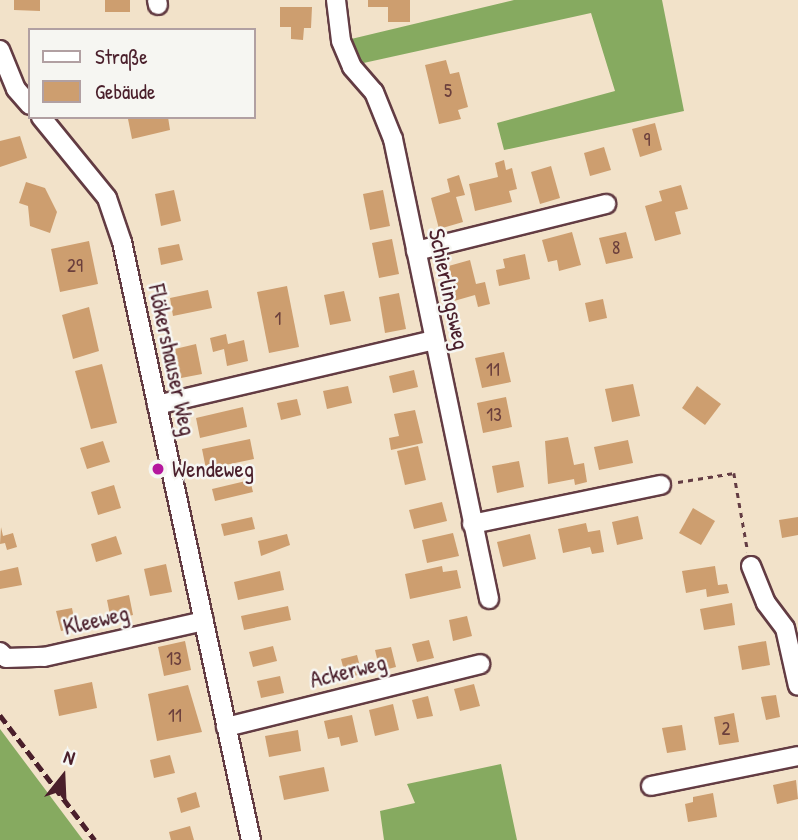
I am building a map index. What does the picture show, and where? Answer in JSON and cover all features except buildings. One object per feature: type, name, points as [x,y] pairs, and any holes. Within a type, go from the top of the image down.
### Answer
[{"type":"street","name":"Schierlingsweg","points":[[337,0],[341,41],[352,66],[374,92],[393,139],[489,599]]},
{"type":"street","points":[[0,50],[8,92],[28,104]]},
{"type":"street","name":"Flökershauser Weg","points":[[43,119],[107,198],[122,243],[251,840]]},
{"type":"street","points":[[416,251],[606,204]]},
{"type":"street","points":[[157,405],[434,340]]},
{"type":"street","points":[[472,524],[661,485]]},
{"type":"street","points":[[751,566],[766,603],[792,626],[798,686]]},
{"type":"street","name":"Kleeweg","points":[[0,652],[6,658],[44,657],[204,621]]},
{"type":"street","name":"Ackerweg","points":[[226,727],[481,664]]},
{"type":"street","points":[[651,786],[798,756]]},
{"type":"path","points":[[661,485],[734,473],[751,566]]},
{"type":"green space","points":[[514,0],[662,0],[684,111],[504,150],[497,123],[615,91],[591,13],[359,64],[347,40]]},
{"type":"green space","points":[[0,729],[83,840],[0,840]]},
{"type":"green space","points":[[501,764],[517,840],[384,840],[380,811],[415,803],[407,784]]},
{"type":"railway","points":[[0,715],[95,840]]},
{"type":"place","name":"Wendeweg","points":[[158,469]]}]
